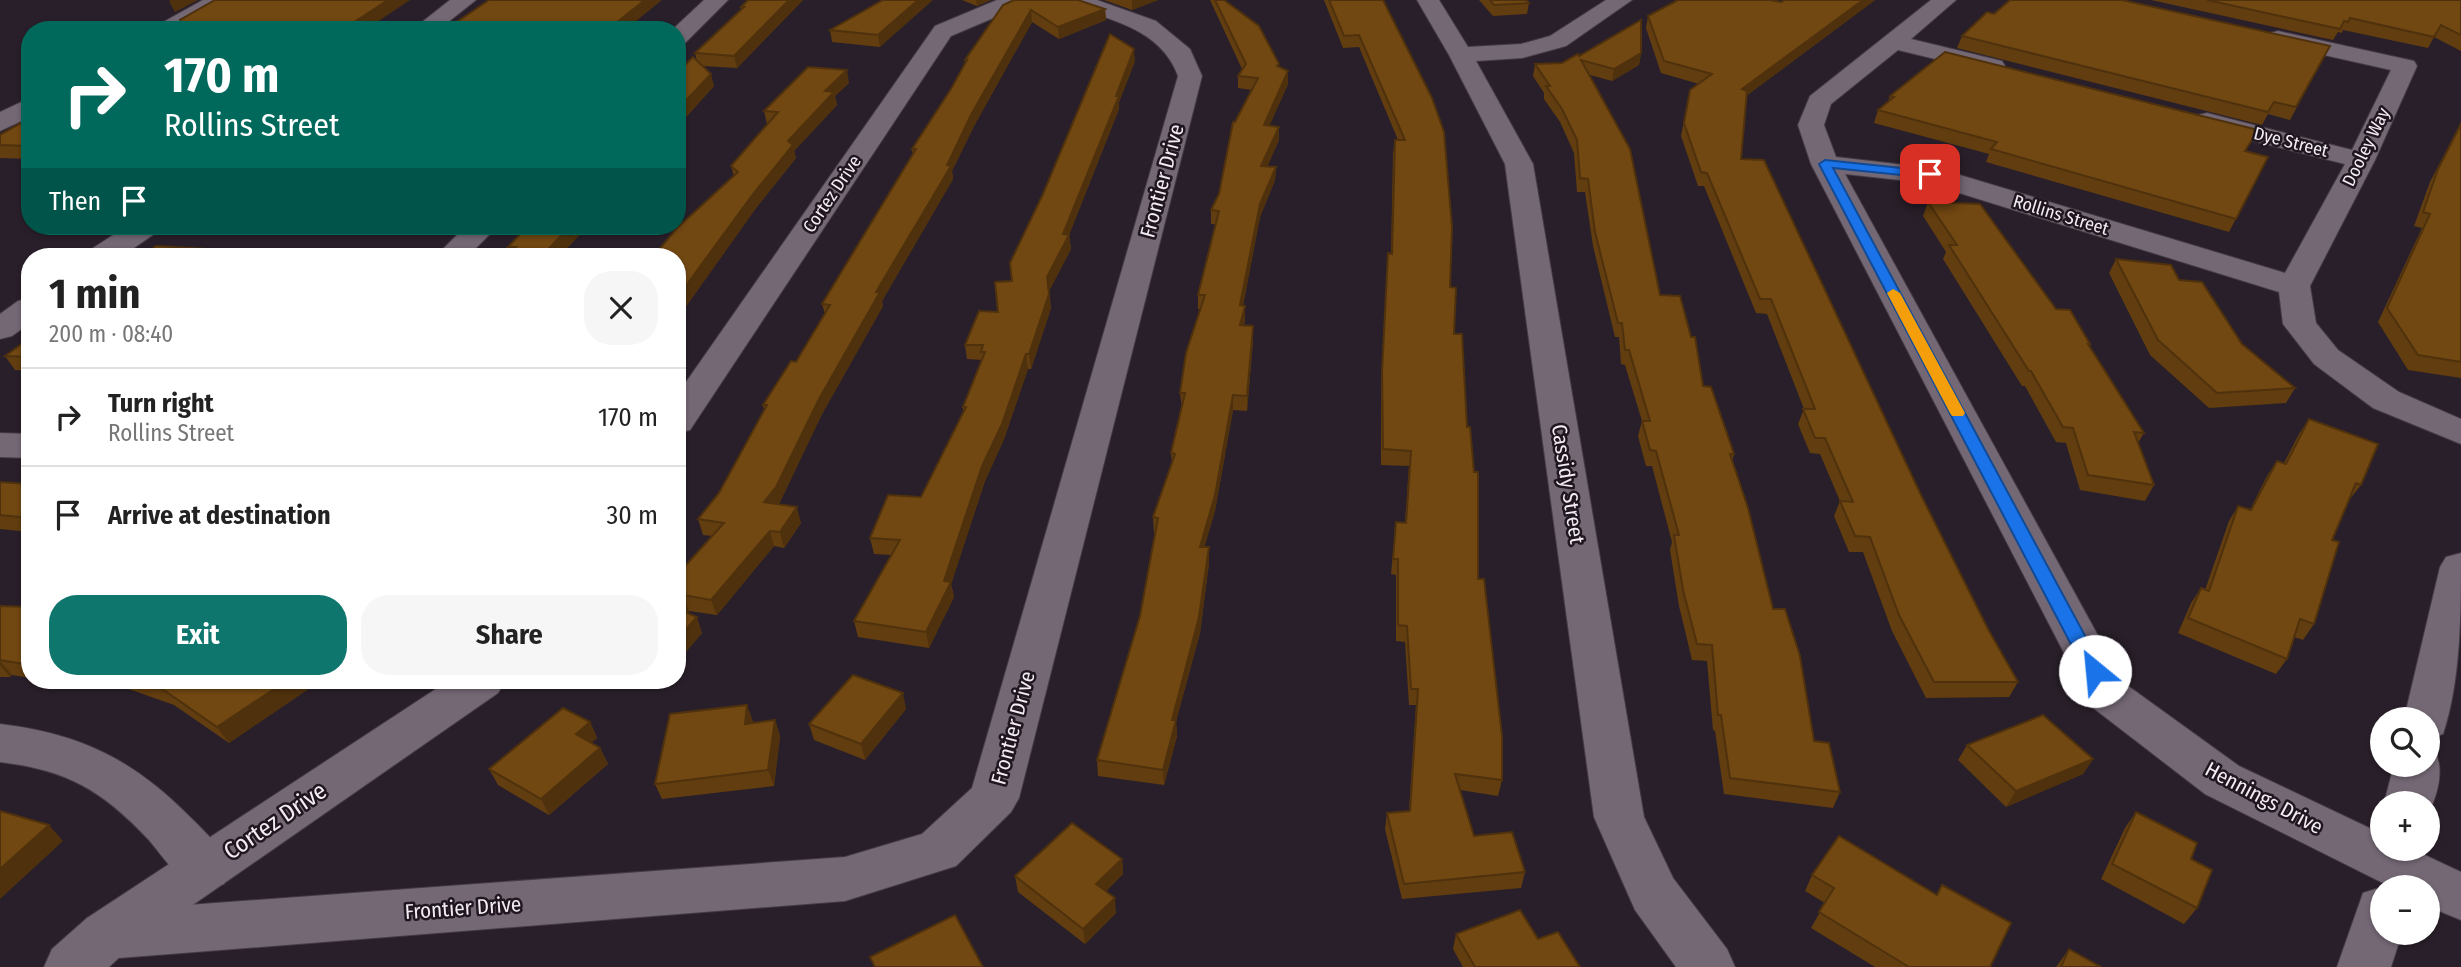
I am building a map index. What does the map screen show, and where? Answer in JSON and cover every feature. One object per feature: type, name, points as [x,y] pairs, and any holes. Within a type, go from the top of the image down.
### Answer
[{"type":"street","points":[[182,21],[219,0]]},
{"type":"street","points":[[436,21],[465,0]]},
{"type":"street","points":[[686,29],[717,0]]},
{"type":"street","name":"Cortez Drive","points":[[686,409],[943,31],[1016,0]]},
{"type":"street","name":"Frontier Drive","points":[[106,935],[845,879],[938,851],[994,798],[1190,76],[1182,54],[1148,26],[1076,0]]},
{"type":"street","name":"Cassidy Street","points":[[1428,0],[1461,55],[1519,164],[1619,817],[1654,894],[1708,967]]},
{"type":"street","points":[[1461,55],[1522,51],[1558,41],[1621,0]]},
{"type":"street","name":"Hennings Drive","points":[[1945,0],[1896,42],[1819,101],[1811,125],[1825,164],[2108,695],[2222,780],[2386,875]]},
{"type":"street","name":"Dooley Way","points":[[2257,33],[2405,66],[2361,160],[2294,286]]},
{"type":"street","points":[[1896,42],[2015,72]]},
{"type":"street","points":[[0,122],[21,111]]},
{"type":"street","name":"Dye Street","points":[[2188,116],[2361,160]]},
{"type":"street","name":"Rollins Street","points":[[1825,164],[1930,174],[2294,286]]},
{"type":"street","points":[[114,248],[133,235]]},
{"type":"street","points":[[460,248],[473,235]]},
{"type":"street","points":[[2294,286],[2300,324],[2326,358],[2386,400],[2461,433]]},
{"type":"street","points":[[0,329],[21,314]]},
{"type":"street","points":[[0,445],[21,446]]},
{"type":"street","points":[[2430,707],[2461,567]]},
{"type":"street","name":"Cortez Drive","points":[[71,967],[106,935],[470,689]]},
{"type":"street","points":[[0,743],[35,746],[86,762],[110,776],[162,820],[206,868]]},
{"type":"street","name":"Hennings Drive","points":[[2440,891],[2461,897]]},
{"type":"street","points":[[2364,967],[2371,945]]},
{"type":"building","points":[[215,0],[388,0],[356,21],[180,20]]},
{"type":"building","points":[[489,0],[645,0],[618,21],[458,21]]},
{"type":"building","points":[[748,0],[789,0],[734,56],[695,53],[744,7],[741,7]]},
{"type":"building","points":[[883,0],[918,0],[878,35],[830,30]]},
{"type":"building","points":[[1014,0],[1078,0],[1105,9],[1058,27],[1031,10],[972,113],[947,165],[951,166],[876,292],[880,292],[819,399],[776,487],[764,502],[797,507],[780,532],[770,531],[711,600],[686,596],[686,565],[724,523],[698,519],[719,493],[767,405],[763,405],[791,361],[796,362],[830,305],[822,304],[916,149],[912,149],[951,89],[965,60],[1003,5]]},
{"type":"building","points":[[1215,0],[1224,0],[1259,26],[1279,64],[1277,66],[1288,71],[1264,125],[1279,127],[1261,166],[1276,167],[1260,204],[1240,305],[1245,306],[1240,325],[1253,326],[1247,396],[1233,395],[1215,495],[1200,547],[1209,547],[1199,617],[1172,720],[1176,720],[1163,770],[1097,760],[1140,616],[1158,518],[1153,517],[1175,454],[1171,453],[1185,393],[1180,393],[1186,353],[1205,295],[1198,295],[1219,211],[1211,210],[1219,194],[1233,122],[1258,78],[1238,76],[1246,64]]},
{"type":"building","points":[[1329,0],[1383,0],[1432,98],[1444,132],[1452,227],[1450,287],[1456,288],[1454,334],[1462,334],[1467,427],[1470,427],[1474,472],[1478,472],[1478,579],[1484,579],[1502,736],[1502,780],[1455,774],[1474,836],[1512,832],[1525,872],[1404,884],[1387,813],[1410,811],[1418,689],[1411,689],[1407,626],[1398,625],[1398,559],[1393,559],[1396,522],[1406,523],[1411,451],[1383,449],[1382,372],[1388,253],[1392,254],[1395,140],[1405,140],[1359,35],[1344,36]]},
{"type":"building","points":[[1490,0],[1526,0],[1529,3],[1494,5]]},
{"type":"building","points":[[1678,0],[1863,0],[1742,89],[1747,91],[1741,159],[1764,160],[1921,495],[1988,629],[2018,682],[1934,682],[1899,615],[1870,537],[1855,536],[1840,501],[1853,502],[1825,438],[1815,438],[1803,409],[1815,409],[1771,299],[1760,299],[1707,173],[1701,172],[1684,123],[1690,90],[1712,74],[1664,61],[1648,16]]},
{"type":"building","points":[[2010,0],[2122,0],[2330,46],[2296,107],[2274,102],[2268,112],[1962,36],[1987,12],[1994,14]]},
{"type":"building","points":[[2207,0],[2461,0],[2461,35],[2441,25],[2434,37],[2350,18],[2348,22],[2344,21],[2340,29]]},
{"type":"building","points":[[1641,20],[1641,53],[1614,69],[1581,60],[1630,149],[1660,295],[1680,296],[1691,337],[1695,337],[1703,386],[1711,387],[1734,454],[1730,454],[1748,508],[1773,609],[1785,609],[1800,656],[1814,741],[1829,743],[1840,792],[1730,778],[1721,715],[1718,715],[1712,645],[1697,644],[1683,590],[1674,535],[1679,535],[1656,451],[1650,450],[1642,421],[1650,421],[1629,350],[1625,350],[1622,323],[1618,323],[1595,232],[1588,179],[1580,178],[1577,140],[1562,109],[1546,86],[1550,86],[1535,64],[1562,63],[1578,54],[1579,56]]},
{"type":"building","points":[[1110,34],[1134,49],[1116,96],[1119,96],[1063,234],[1069,235],[1047,277],[1049,294],[1029,354],[1026,354],[1002,424],[982,466],[944,581],[951,582],[926,632],[854,621],[900,540],[870,538],[888,495],[921,497],[966,407],[963,407],[985,352],[981,352],[983,345],[965,345],[979,311],[998,312],[995,282],[1012,281],[1010,263],[1043,194]]},
{"type":"building","points":[[1945,52],[2258,130],[2245,151],[2268,157],[2236,219],[1991,149],[1997,142],[1878,110],[1894,97],[1890,96]]},
{"type":"building","points":[[693,57],[711,74],[686,100],[686,64]]},
{"type":"building","points":[[808,67],[847,70],[825,91],[834,92],[788,141],[793,145],[753,194],[686,286],[686,248],[660,248],[671,235],[686,235],[686,220],[738,172],[731,166],[778,112],[764,111]]},
{"type":"building","points":[[21,123],[21,146],[0,145],[0,135]]},
{"type":"building","points":[[2461,124],[2461,362],[2418,355],[2387,308],[2430,214],[2423,212],[2438,169]]},
{"type":"building","points":[[1928,202],[1980,204],[2056,309],[2070,310],[2088,344],[2144,433],[2134,432],[2154,485],[2088,475],[2073,428],[2063,427],[2031,371],[1949,245],[1957,245]]},
{"type":"building","points":[[519,235],[562,235],[549,248],[508,247]]},
{"type":"building","points":[[156,246],[191,248],[153,248]]},
{"type":"building","points":[[2116,259],[2171,265],[2179,280],[2202,282],[2242,344],[2295,388],[2217,393],[2158,340]]},
{"type":"building","points":[[21,344],[21,357],[5,356]]},
{"type":"building","points":[[2309,419],[2378,444],[2361,485],[2356,483],[2332,540],[2339,542],[2314,624],[2300,619],[2287,659],[2188,618],[2201,588],[2209,591],[2238,506],[2251,510],[2277,461],[2286,464]]},
{"type":"building","points":[[0,482],[21,483],[21,517],[0,515]]},
{"type":"building","points":[[0,606],[21,607],[21,664],[0,660]]},
{"type":"building","points":[[686,613],[697,617],[686,629]]},
{"type":"building","points":[[853,675],[903,693],[861,744],[809,724]]},
{"type":"building","points":[[162,689],[274,689],[217,727]]},
{"type":"building","points":[[747,705],[745,724],[775,720],[768,770],[655,784],[670,714]]},
{"type":"building","points":[[563,708],[590,722],[576,734],[600,748],[541,799],[489,769]]},
{"type":"building","points":[[2043,715],[2093,759],[2016,791],[1967,745]]},
{"type":"building","points":[[0,811],[49,825],[0,869]]},
{"type":"building","points":[[2136,812],[2197,843],[2191,859],[2212,870],[2197,908],[2112,864]]},
{"type":"building","points":[[1072,823],[1122,859],[1096,884],[1115,898],[1083,929],[1015,876]]},
{"type":"building","points":[[1839,836],[1937,895],[1942,885],[2011,923],[1990,967],[1909,967],[1819,912],[1834,888],[1812,875]]},
{"type":"building","points":[[1520,910],[1538,939],[1558,932],[1580,967],[1475,967],[1456,934]]},
{"type":"building","points":[[955,915],[983,967],[875,967],[870,957]]},
{"type":"building","points":[[2069,949],[2101,967],[2061,967]]},
{"type":"slow traffic","points":[[1893,293],[1957,413]]},
{"type":"route","points":[[1930,174],[1825,164],[2095,671]]}]
